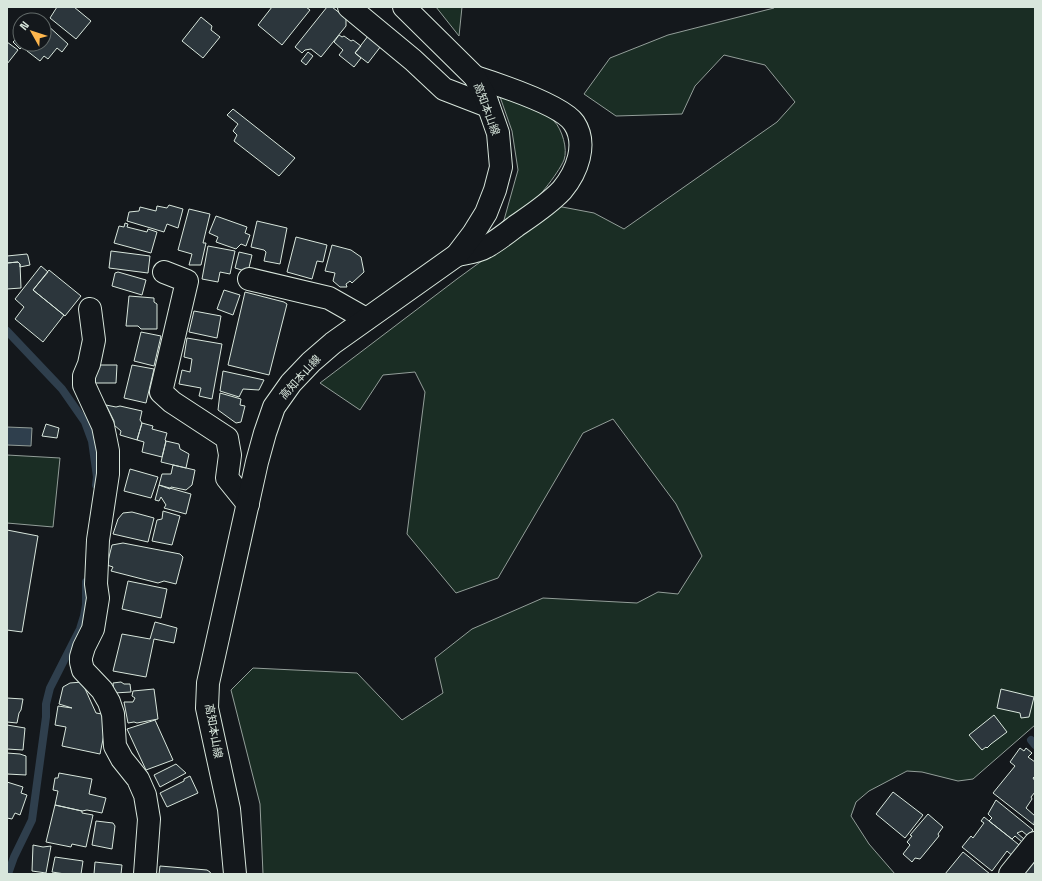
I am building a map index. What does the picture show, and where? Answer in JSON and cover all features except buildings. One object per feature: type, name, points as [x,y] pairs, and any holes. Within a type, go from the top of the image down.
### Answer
[{"type":"street","points":[[349,7],[444,89],[488,106]]},
{"type":"street","name":"高知本山線","points":[[235,874],[229,809],[208,708],[208,683],[248,504],[265,433],[274,407],[291,383],[311,362],[366,319],[457,255],[473,234],[486,213],[495,190],[501,167],[498,133],[475,77],[404,7]]},
{"type":"street","points":[[457,255],[486,248],[542,208],[562,190],[572,174],[580,156],[581,144],[579,132],[573,122],[561,112],[500,84],[475,77]]},
{"type":"street","points":[[164,272],[187,281],[161,392],[172,402],[227,438],[230,455],[228,478],[248,504]]},
{"type":"street","points":[[249,279],[329,298],[366,319]]},
{"type":"street","points":[[90,309],[94,340],[91,357],[84,376],[84,385],[102,426],[108,451],[108,474],[98,540],[96,584],[98,598],[92,629],[84,647],[81,662],[83,670],[102,690],[109,702],[113,714],[115,746],[122,759],[138,779],[145,795],[149,819],[145,874]]},
{"type":"street","points":[[1010,874],[1035,843]]},
{"type":"green space","points":[[436,7],[462,7],[459,36]]},
{"type":"green space","points":[[774,7],[1035,7],[1035,725],[973,779],[958,781],[922,772],[907,771],[869,791],[856,802],[851,816],[869,844],[895,874],[263,874],[260,804],[231,690],[253,668],[357,673],[402,720],[443,693],[435,658],[472,629],[543,598],[637,603],[658,592],[678,594],[702,556],[676,504],[613,419],[583,433],[498,578],[456,593],[407,534],[425,392],[415,372],[383,375],[360,410],[320,383],[457,279],[557,206],[594,213],[624,229],[777,122],[795,102],[765,65],[724,55],[695,86],[682,114],[616,116],[584,94],[610,58],[668,35]]},
{"type":"green space","points":[[499,94],[528,104],[542,111],[554,121],[560,129],[564,139],[565,155],[561,166],[539,196],[519,216],[494,232],[504,220],[518,170],[512,131]]},
{"type":"green space","points":[[7,455],[60,458],[53,527],[7,523]]},
{"type":"water","points":[[7,427],[32,428],[31,446],[7,445]]},
{"type":"waterway","points":[[7,331],[62,389],[85,422],[92,441],[97,477],[96,485]]},
{"type":"waterway","points":[[8,874],[14,857],[32,820],[46,717],[46,704],[50,688],[80,629],[86,605],[86,582]]},
{"type":"waterway","points":[[1031,740],[1035,745]]}]
